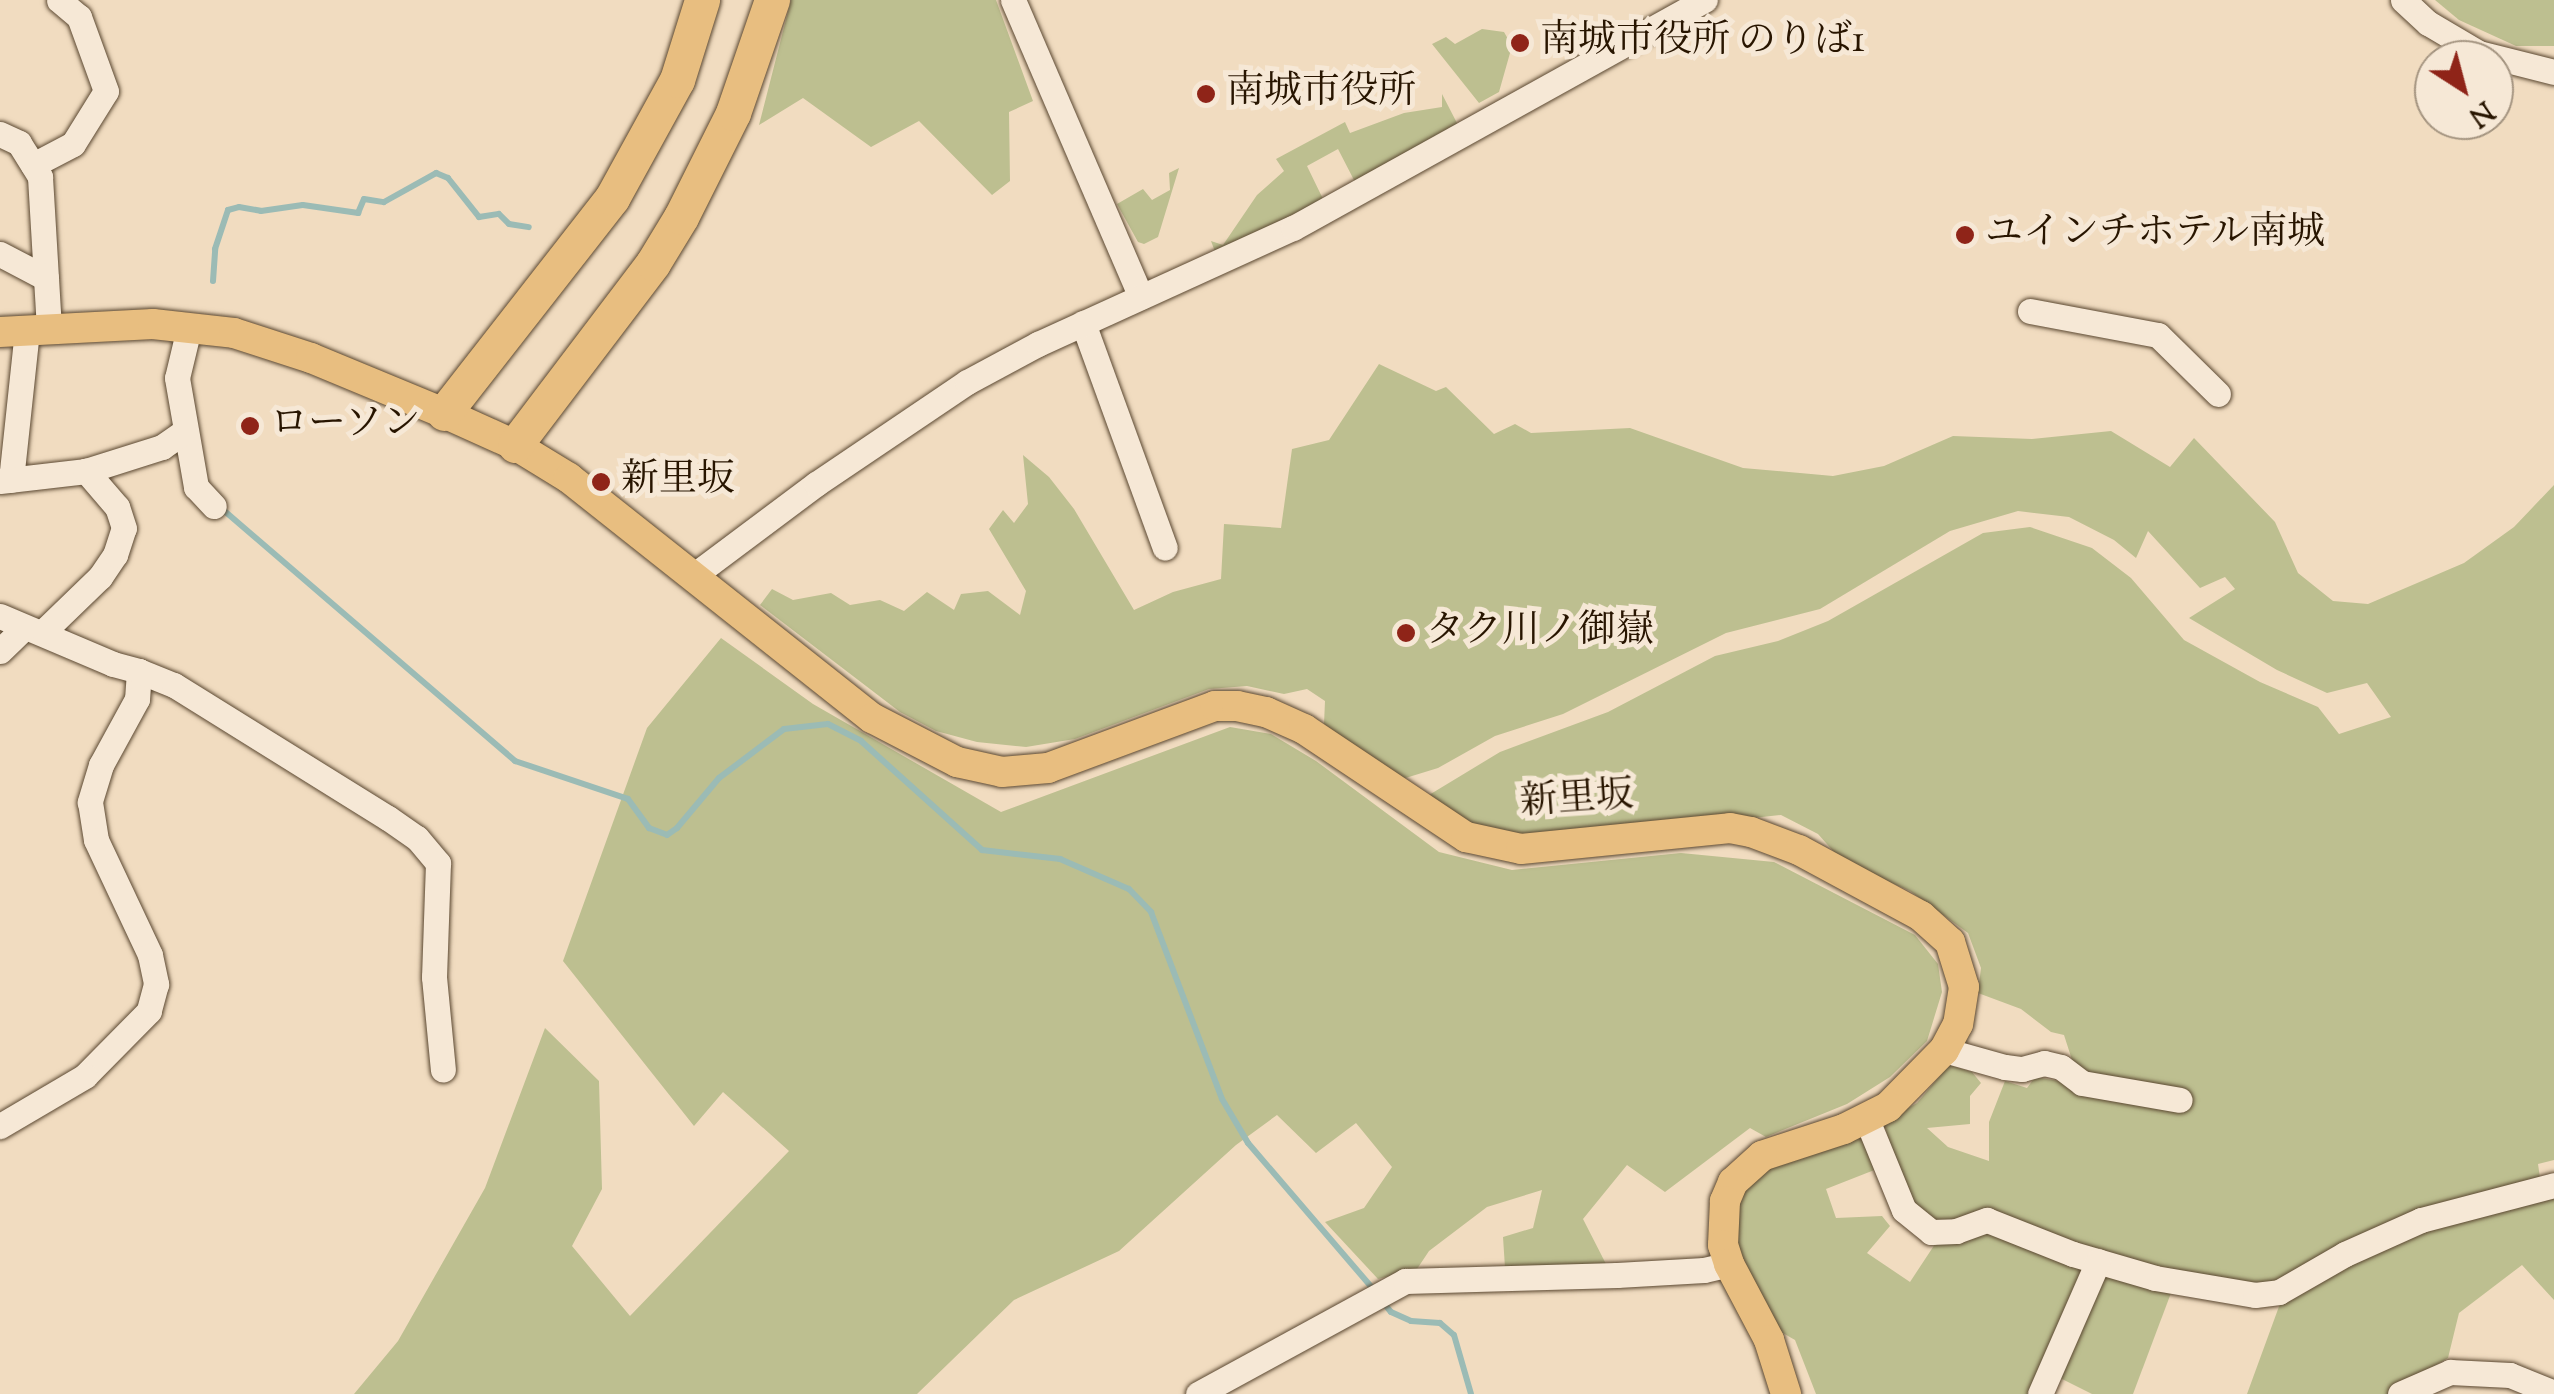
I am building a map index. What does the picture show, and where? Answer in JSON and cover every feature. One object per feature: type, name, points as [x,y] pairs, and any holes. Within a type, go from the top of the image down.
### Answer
[{"type":"highway","points":[[444,413],[612,198],[677,80],[702,0]]},
{"type":"highway","points":[[515,446],[653,263],[681,217],[732,113],[772,0]]},
{"type":"main road","name":"新里坂","points":[[26,331],[154,324],[260,340],[444,413],[515,446],[593,494],[872,718],[928,750],[978,768],[1002,772],[1048,768],[1214,706],[1238,706],[1290,722],[1448,828],[1489,844],[1554,848],[1730,828],[1763,835],[1922,916],[1950,942],[1964,988],[1958,1024],[1944,1050],[1907,1092],[1866,1120],[1787,1146],[1745,1168],[1725,1201],[1723,1245],[1728,1264],[1769,1340],[1786,1394]]},
{"type":"street","points":[[33,166],[73,144],[106,92],[79,17],[59,0]]},
{"type":"street","points":[[693,576],[816,484],[967,382],[1083,323],[1294,228],[1704,0]]},
{"type":"street","points":[[2403,0],[2428,23],[2479,53],[2554,72]]},
{"type":"street","points":[[1019,2],[1141,297]]},
{"type":"street","points":[[0,134],[19,143],[40,177],[46,278],[26,331],[5,480],[86,471],[162,447],[185,431]]},
{"type":"street","points":[[0,254],[46,278]]},
{"type":"street","points":[[2030,310],[2158,335],[2218,394]]},
{"type":"street","points":[[1083,323],[1165,548]]},
{"type":"street","points":[[190,328],[177,378],[196,486],[214,506]]},
{"type":"street","points":[[0,651],[34,630],[100,578],[116,555],[124,528],[117,507],[86,471]]},
{"type":"street","points":[[0,616],[174,685],[416,838],[438,863],[434,977],[443,1070]]},
{"type":"street","points":[[0,1126],[85,1076],[149,1011],[156,984],[150,955],[96,840],[90,802],[101,766],[137,698],[139,671]]},
{"type":"street","points":[[1944,1050],[2005,1067],[2022,1069],[2044,1063],[2061,1067],[2082,1083],[2180,1100]]},
{"type":"street","points":[[1866,1120],[1904,1210],[1930,1232],[1956,1231],[1987,1220],[2155,1278],[2255,1294],[2279,1292],[2345,1254],[2421,1220],[2554,1185]]},
{"type":"street","points":[[2040,1394],[2098,1261]]},
{"type":"street","points":[[1198,1394],[1405,1280],[1617,1275],[1704,1270],[1728,1264]]},
{"type":"street","points":[[2400,1394],[2450,1372],[2510,1374],[2554,1393]]},
{"type":"green space","points":[[791,0],[996,0],[1033,101],[1009,112],[1010,181],[992,195],[919,121],[871,147],[803,98],[759,125]]},
{"type":"green space","points":[[2435,0],[2554,0],[2554,46],[2516,46],[2514,40],[2503,40],[2459,20]]},
{"type":"green space","points":[[1482,29],[1504,32],[1512,46],[1499,92],[1479,103],[1432,44],[1446,37],[1455,44]]},
{"type":"green space","points":[[1442,94],[1458,125],[1442,137],[1217,257],[1211,241],[1223,245],[1257,195],[1284,171],[1276,159],[1345,122],[1350,133],[1404,113],[1442,107]],"holes":[[[1338,149],[1355,182],[1323,199],[1307,166]]]},
{"type":"green space","points":[[1179,168],[1158,237],[1144,244],[1138,242],[1117,204],[1143,189],[1152,200],[1170,190],[1169,173]]},
{"type":"green space","points":[[1379,364],[1436,391],[1446,387],[1494,434],[1515,424],[1531,433],[1630,428],[1743,468],[1833,476],[1884,466],[1953,436],[2032,439],[2111,431],[2170,467],[2194,438],[2275,522],[2298,573],[2333,601],[2368,604],[2464,563],[2514,527],[2554,485],[2554,1160],[2538,1164],[2540,1178],[2280,1284],[2255,1288],[2079,1248],[2016,1220],[1932,1226],[1911,1205],[1883,1122],[1917,1103],[1949,1065],[1972,1072],[1981,1083],[1970,1096],[1970,1124],[1927,1128],[1948,1147],[1989,1161],[1989,1122],[2005,1081],[2027,1088],[2035,1077],[2059,1081],[2073,1063],[2064,1035],[2051,1032],[2021,1009],[1978,993],[1981,968],[1968,933],[1910,891],[1842,861],[1818,834],[1781,815],[1535,842],[1456,818],[1429,795],[1500,752],[1608,712],[1715,656],[1778,641],[1828,621],[1983,533],[2030,527],[2092,548],[2131,578],[2184,640],[2260,682],[2318,707],[2339,734],[2391,717],[2367,683],[2327,693],[2277,670],[2189,618],[2235,589],[2225,577],[2200,588],[2148,531],[2136,558],[2114,540],[2069,517],[2018,511],[1950,531],[1820,609],[1726,633],[1563,714],[1495,736],[1438,768],[1399,780],[1324,724],[1325,701],[1307,689],[1284,694],[1247,686],[1209,689],[1075,739],[1026,747],[977,742],[936,731],[900,712],[760,605],[772,589],[793,600],[831,593],[850,605],[880,600],[904,611],[927,592],[954,610],[961,594],[988,591],[1020,615],[1026,591],[989,529],[1003,510],[1014,523],[1028,504],[1023,455],[1049,477],[1074,509],[1134,610],[1173,592],[1221,579],[1224,524],[1281,528],[1292,449],[1329,440]]},
{"type":"green space","points":[[721,638],[813,704],[1001,812],[1230,727],[1271,734],[1316,761],[1439,852],[1512,870],[1681,853],[1774,862],[1915,935],[1938,964],[1942,992],[1927,1041],[1890,1077],[1847,1104],[1766,1137],[1750,1128],[1665,1192],[1627,1165],[1583,1219],[1606,1264],[1505,1268],[1503,1237],[1533,1228],[1542,1190],[1487,1207],[1429,1251],[1417,1269],[1378,1279],[1325,1222],[1364,1208],[1392,1167],[1356,1123],[1316,1153],[1277,1115],[1236,1145],[1119,1251],[1014,1300],[917,1394],[354,1394],[398,1341],[485,1188],[545,1028],[599,1081],[602,1189],[572,1246],[630,1316],[789,1151],[723,1092],[694,1126],[563,961],[647,728]]},
{"type":"green space","points":[[1866,1134],[1882,1167],[1826,1189],[1836,1218],[1882,1216],[1890,1226],[1867,1253],[1910,1282],[1937,1241],[1985,1228],[2090,1267],[2033,1394],[1816,1394],[1795,1340],[1774,1328],[1738,1252],[1738,1197],[1765,1168]]},
{"type":"green space","points":[[2554,1192],[2554,1300],[2522,1265],[2459,1313],[2448,1358],[2388,1394],[2247,1394],[2281,1301],[2424,1223]]},
{"type":"green space","points":[[2099,1272],[2171,1293],[2133,1394],[2092,1394],[2052,1374]]},
{"type":"waterway","points":[[213,281],[215,249],[228,210],[239,207],[261,211],[303,205],[358,213],[364,199],[384,202],[436,173],[448,178],[479,217],[499,214],[509,224],[529,227]]},
{"type":"waterway","points":[[221,508],[515,761],[628,799],[649,828],[667,835],[677,828],[719,778],[784,729],[828,724],[861,741],[982,850],[1060,859],[1129,889],[1151,912],[1222,1099],[1248,1143],[1375,1291]]},
{"type":"waterway","points":[[1382,1301],[1391,1312],[1411,1321],[1440,1323],[1454,1335],[1471,1394]]},
{"type":"place","name":"南城市役所 のりば1","points":[[1520,43]]},
{"type":"place","name":"南城市役所","points":[[1206,94]]},
{"type":"place","name":"ユインチホテル南城","points":[[1965,235]]},
{"type":"place","name":"ローソン","points":[[250,426]]},
{"type":"place","name":"新里坂","points":[[601,482]]},
{"type":"place","name":"タク川ノ御嶽","points":[[1406,633]]}]
